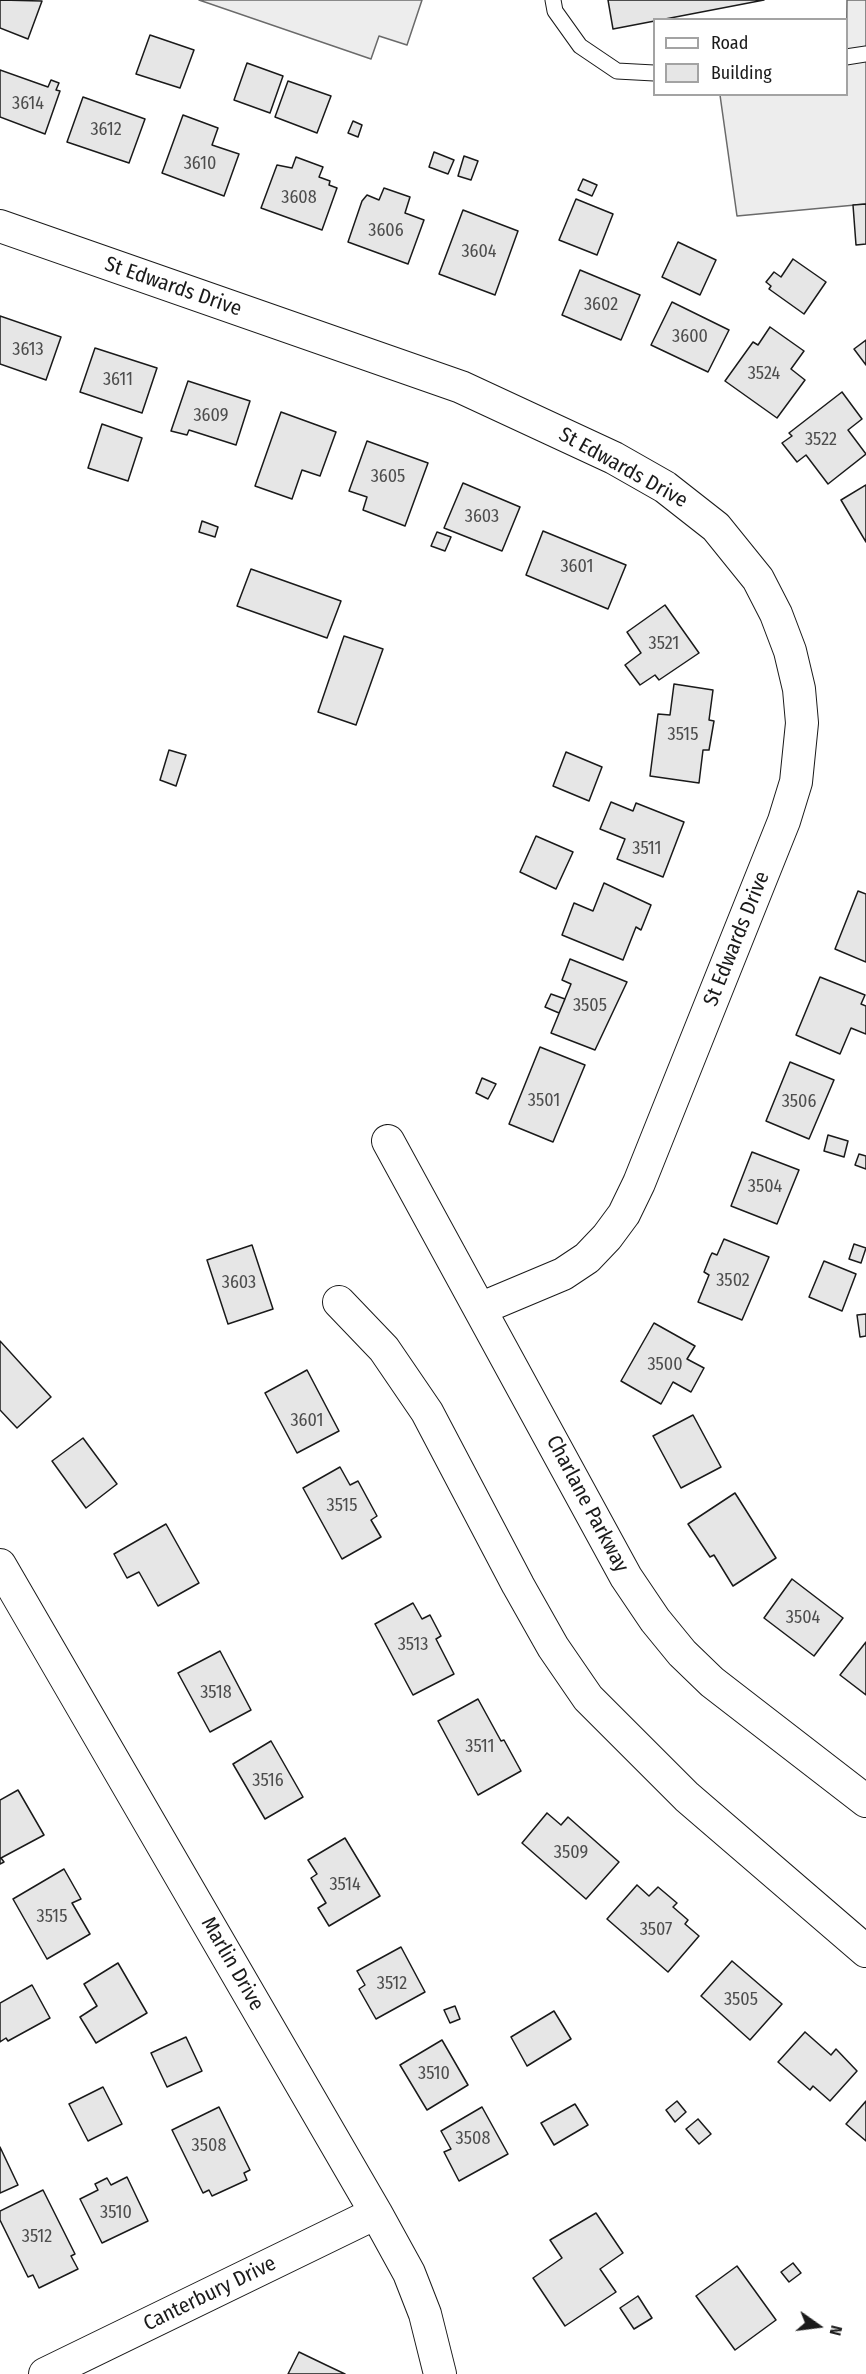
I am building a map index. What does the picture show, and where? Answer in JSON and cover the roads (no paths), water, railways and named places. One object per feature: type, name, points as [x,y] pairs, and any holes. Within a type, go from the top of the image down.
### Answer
[{"type":"street","name":"St Edwards Drive","points":[[0,226],[461,387],[615,458],[665,487],[716,527],[758,579],[776,614],[790,651],[799,689],[801,723],[796,782],[784,821],[639,1183],[624,1214],[587,1258],[563,1274],[482,1308]]},
{"type":"street","name":"Charlane Parkway","points":[[388,1141],[482,1308],[626,1577],[655,1620],[682,1653],[712,1682],[866,1801]]},
{"type":"street","points":[[339,1302],[384,1349],[427,1412],[518,1585],[554,1647],[588,1698],[687,1797],[866,1952]]},
{"type":"street","name":"Marlin Drive","points":[[0,1565],[376,2213],[413,2284],[425,2314],[441,2374]]},
{"type":"street","name":"Canterbury Drive","points":[[45,2374],[376,2213]]},
{"type":"lane","points":[[554,0],[555,11],[580,46],[617,71],[653,73]]},
{"type":"lane","points":[[848,57],[866,54]]}]
